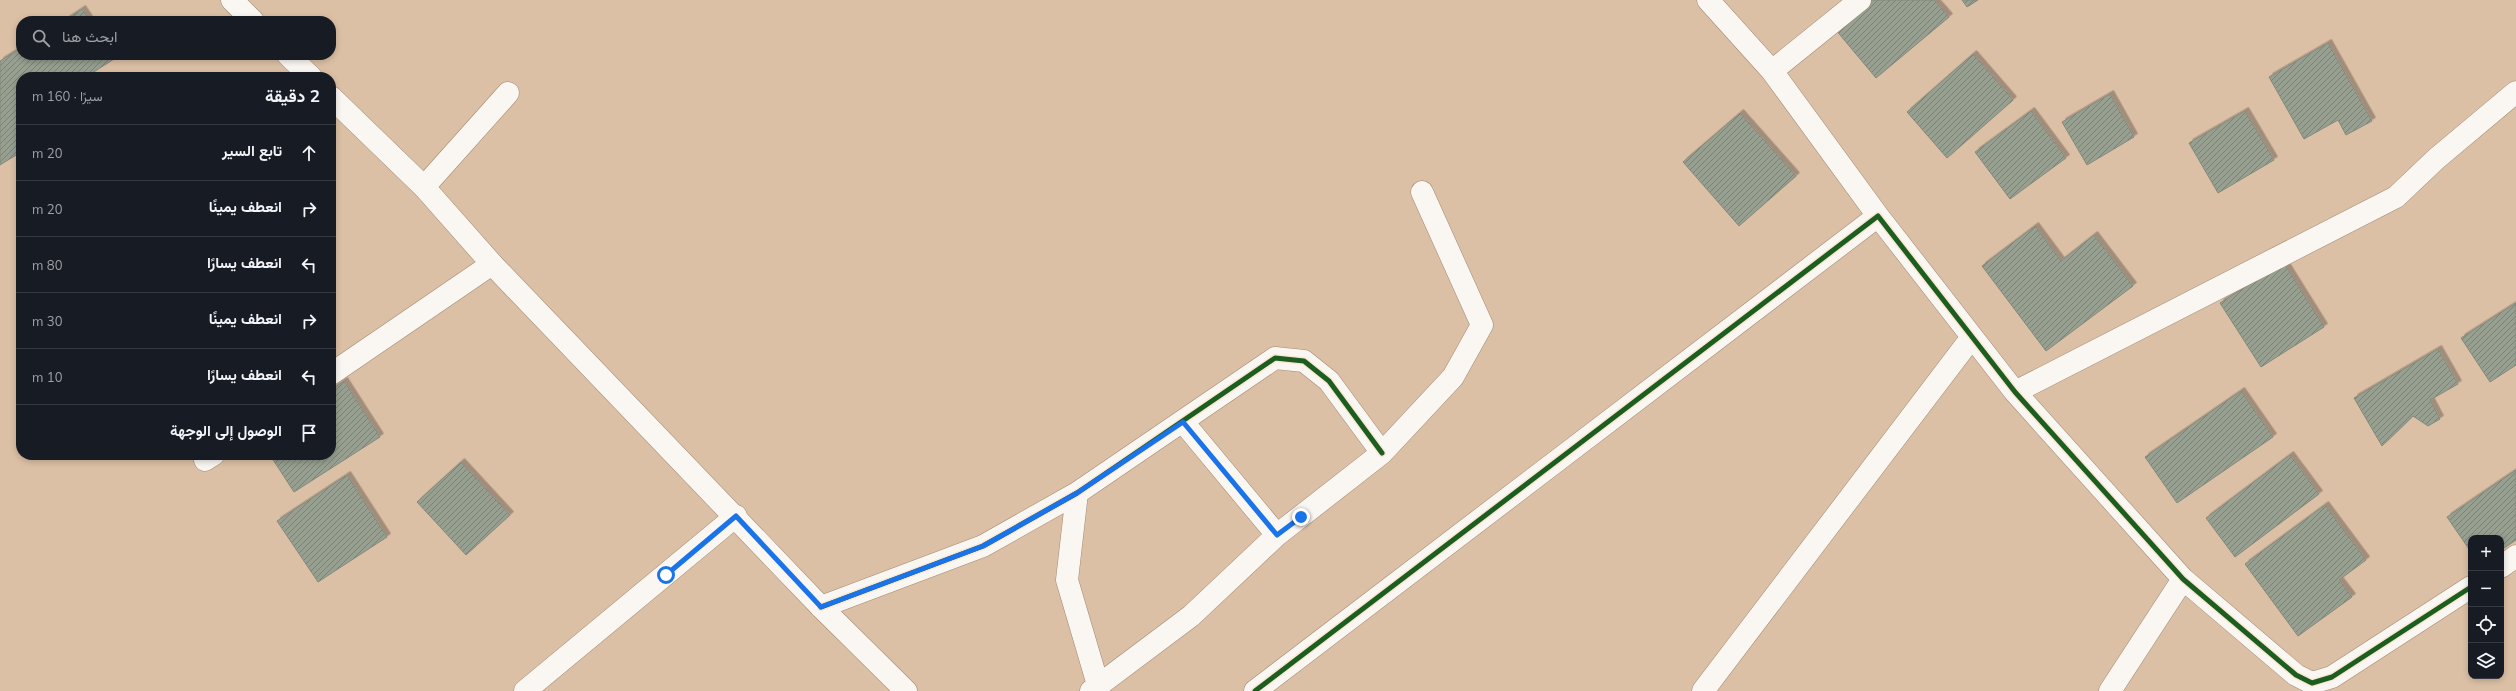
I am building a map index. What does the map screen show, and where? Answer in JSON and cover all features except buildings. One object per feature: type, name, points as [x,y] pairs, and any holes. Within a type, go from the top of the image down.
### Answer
[{"type":"street","points":[[232,0],[248,16]]},
{"type":"street","points":[[1708,0],[1772,70],[1878,216],[2015,392],[2183,579],[2296,675],[2312,683],[2332,677],[2468,589]]},
{"type":"street","points":[[1772,70],[1860,0]]},
{"type":"street","points":[[293,60],[306,72]]},
{"type":"street","points":[[2015,392],[2396,197],[2436,159],[2516,92]]},
{"type":"street","points":[[424,187],[508,93]]},
{"type":"street","points":[[336,102],[424,187],[492,264],[736,516],[821,607],[906,691]]},
{"type":"street","points":[[1077,493],[1068,580],[1094,688],[1191,616],[1277,535],[1382,453],[1453,377],[1482,325],[1422,192]]},
{"type":"street","points":[[1255,691],[1878,216]]},
{"type":"street","points":[[336,371],[492,264]]},
{"type":"street","points":[[1703,691],[1972,337]]},
{"type":"street","points":[[821,607],[983,546],[1077,493],[1275,358],[1304,361],[1329,381],[1382,453]]},
{"type":"street","points":[[1183,422],[1277,535]]},
{"type":"street","points":[[525,691],[736,516]]},
{"type":"street","points":[[2504,565],[2516,556]]},
{"type":"street","points":[[2110,691],[2183,579]]},
{"type":"cycle path","points":[[1255,691],[1878,216],[2015,392],[2183,579],[2296,675],[2312,683],[2332,677],[2468,589]]},
{"type":"cycle path","points":[[821,607],[983,546],[1077,493],[1275,358],[1304,361],[1329,381],[1382,453]]},
{"type":"route","points":[[666,575],[736,516],[821,607],[983,546],[1077,493],[1183,422],[1277,535],[1301,517]]}]
